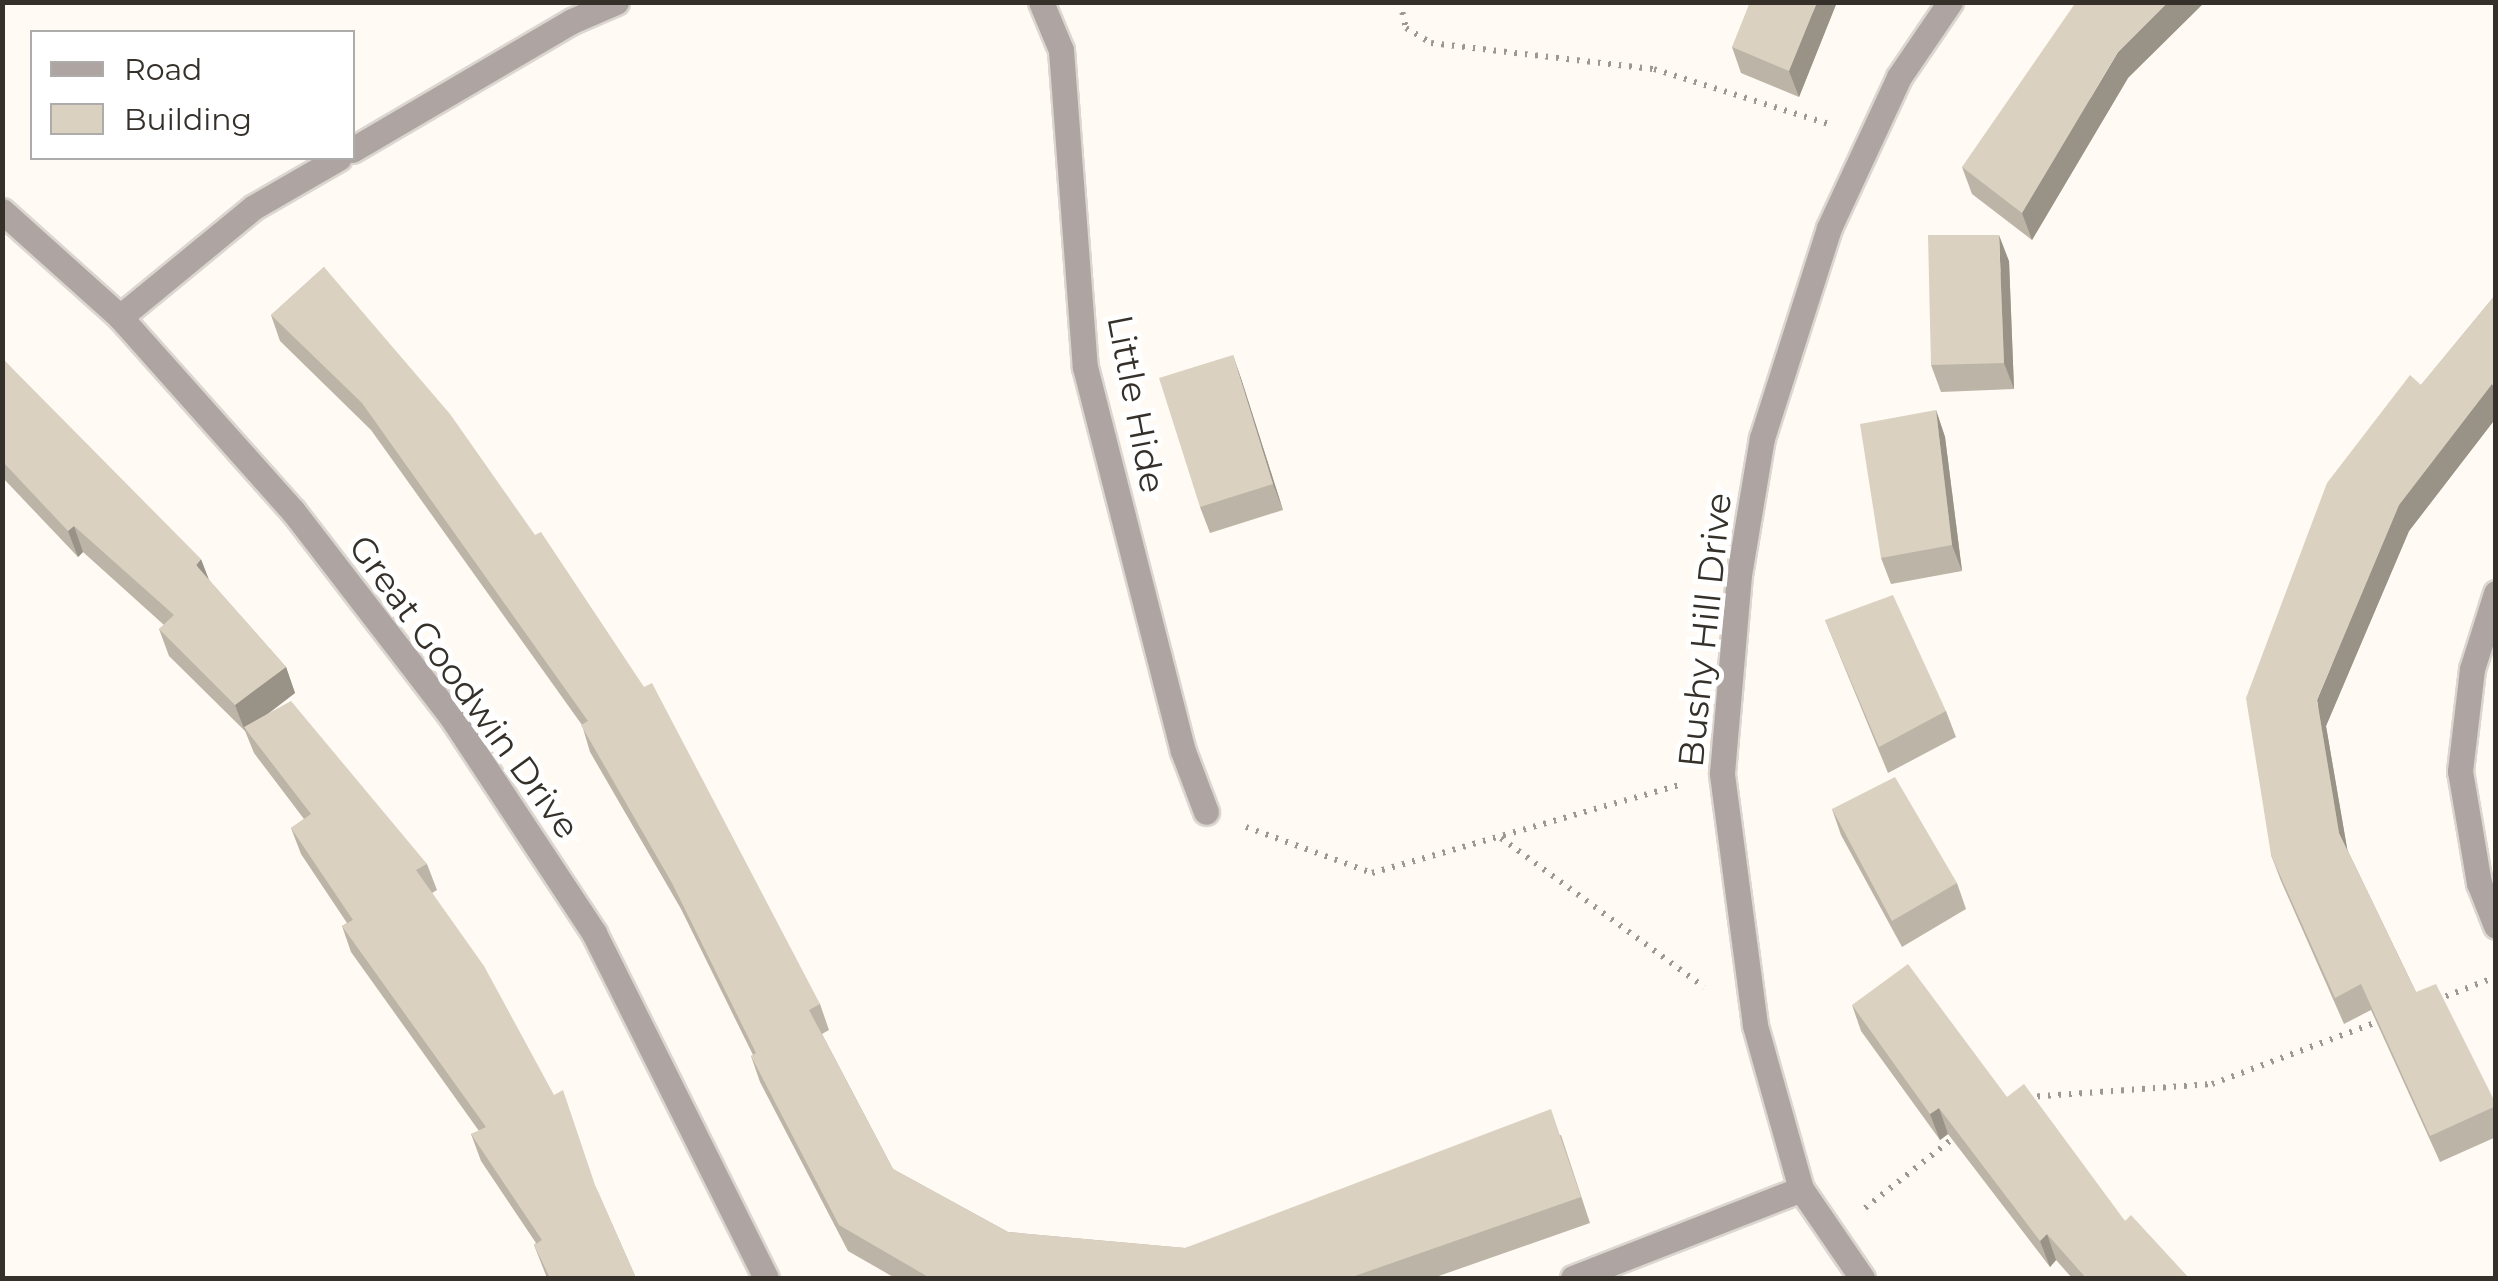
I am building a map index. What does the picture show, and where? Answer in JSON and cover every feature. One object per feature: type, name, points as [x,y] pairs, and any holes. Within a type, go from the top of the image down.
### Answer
[{"type":"street","points":[[355,148],[572,21],[616,2]]},
{"type":"street","name":"Little Hide","points":[[1041,2],[1062,50],[1085,367],[1183,752],[1206,812]]},
{"type":"street","name":"Bushy Hill Drive","points":[[1862,1278],[1801,1190],[1755,1025],[1722,772],[1739,575],[1762,438],[1828,228],[1868,136],[1950,2]]},
{"type":"street","points":[[120,316],[254,207],[336,160]]},
{"type":"street","name":"Great Goodwin Drive","points":[[2,211],[120,316],[293,511],[450,716],[594,933],[766,1278]]},
{"type":"street","points":[[2496,593],[2472,670],[2460,772],[2478,883],[2496,926]]},
{"type":"street","points":[[1572,1278],[1801,1190]]},
{"type":"path","points":[[1400,2],[1406,28],[1431,43],[1654,69],[1868,136]]},
{"type":"path","points":[[1206,812],[1372,873],[1722,772]]},
{"type":"path","points":[[1500,837],[1755,1025]]},
{"type":"path","points":[[2424,1004],[2496,977]]},
{"type":"path","points":[[2022,1097],[2212,1084],[2389,1017]]},
{"type":"path","points":[[1830,1230],[1972,1122]]},
{"type":"building","points":[[1750,2],[1817,2],[1789,71],[1732,47]]},
{"type":"building","points":[[2076,2],[2168,2],[2118,52],[2022,213],[1962,167]]},
{"type":"building","points":[[1928,235],[1999,235],[2004,363],[1931,365]]},
{"type":"building","points":[[324,267],[450,414],[535,535],[541,532],[644,687],[652,683],[820,1004],[809,1010],[893,1169],[1008,1232],[1185,1248],[1551,1109],[1581,1197],[1349,1278],[930,1278],[839,1225],[751,1056],[756,1053],[672,883],[581,725],[588,721],[362,403],[271,315]]},
{"type":"building","points":[[2496,294],[2496,388],[2492,384],[2399,505],[2317,700],[2339,833],[2416,992],[2436,984],[2496,1104],[2430,1136],[2361,984],[2335,998],[2271,855],[2246,698],[2327,483],[2410,375],[2421,385]]},
{"type":"building","points":[[1233,355],[1273,484],[1200,507],[1159,378]]},
{"type":"building","points":[[2,358],[201,559],[196,565],[286,667],[235,705],[159,629],[174,615],[74,526],[68,531],[2,461]]},
{"type":"building","points":[[1936,410],[1952,545],[1881,558],[1860,424]]},
{"type":"building","points":[[1893,595],[1946,711],[1879,747],[1825,620]]},
{"type":"building","points":[[291,701],[427,864],[416,870],[484,966],[554,1095],[563,1090],[595,1185],[636,1278],[550,1278],[534,1245],[542,1240],[471,1134],[486,1127],[342,926],[353,920],[291,828],[311,814],[244,727]]},
{"type":"building","points":[[1895,777],[1957,883],[1892,921],[1832,809]]},
{"type":"building","points":[[1908,964],[2007,1097],[2024,1084],[2125,1221],[2131,1215],[2189,1278],[2086,1278],[2047,1234],[2040,1241],[1939,1108],[1930,1114],[1852,1005]]}]
